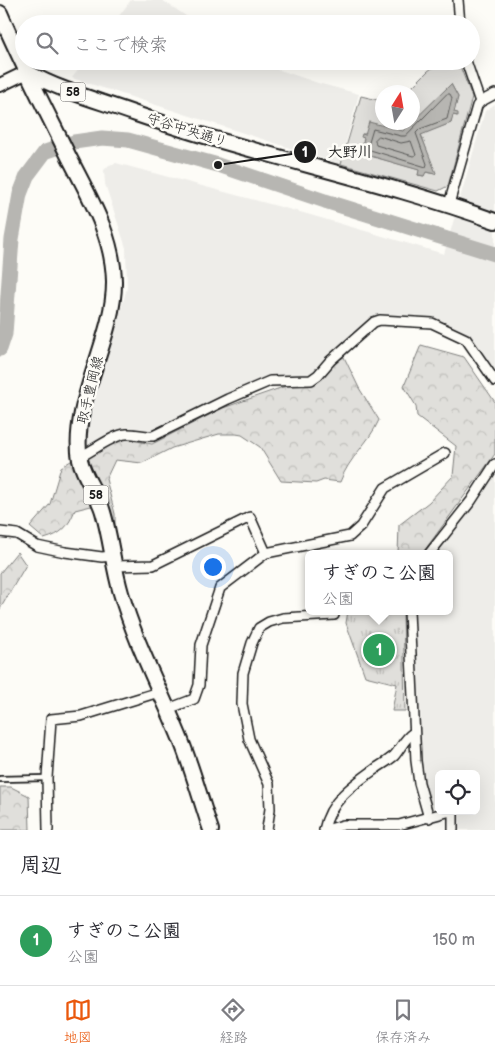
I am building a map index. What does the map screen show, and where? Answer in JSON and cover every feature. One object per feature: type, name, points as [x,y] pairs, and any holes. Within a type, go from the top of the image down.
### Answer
[{"type":"main road","name":"取手豊岡線","points":[[0,13],[15,46]]},
{"type":"main road","name":"取手豊岡線","points":[[27,72],[101,220],[111,251],[114,282],[111,312],[80,422],[80,457],[102,509],[110,537],[121,593],[159,692],[183,744],[211,830]]},
{"type":"main road","name":"守谷中央通り","points":[[27,72],[46,82],[75,93],[160,122],[239,146],[450,204],[495,221]]},
{"type":"street","points":[[458,0],[459,15]]},
{"type":"street","points":[[469,70],[480,102]]},
{"type":"street","points":[[0,85],[27,72]]},
{"type":"street","points":[[450,204],[476,106],[495,94]]},
{"type":"street","points":[[80,457],[118,436],[126,434],[144,437],[154,436],[228,399],[270,381],[311,380],[374,322],[380,320],[432,323],[466,339],[495,382]]},
{"type":"street","points":[[168,709],[194,699],[199,685],[201,645],[220,588],[266,553],[350,536],[361,526],[385,488],[445,453]]},
{"type":"street","points":[[432,550],[471,501],[495,464]]},
{"type":"street","points":[[0,532],[17,534],[37,546],[102,557],[114,561],[153,566],[250,517],[266,553]]},
{"type":"street","points":[[267,830],[270,809],[268,784],[249,739],[242,704],[243,673],[252,643],[259,628],[269,622],[283,618],[334,615]]},
{"type":"street","points":[[409,615],[413,733],[419,783],[429,818]]},
{"type":"street","points":[[48,830],[47,778],[51,719],[81,716],[159,692]]},
{"type":"street","points":[[413,733],[405,738],[394,756],[344,794],[333,806],[327,817],[325,830],[343,825],[399,825],[439,815]]},
{"type":"street","points":[[452,815],[453,830]]},
{"type":"lane","points":[[0,779],[47,778]]},
{"type":"shaded area","points":[[131,0],[162,0],[184,15],[120,15]]},
{"type":"shaded area","points":[[78,70],[280,70],[359,94],[340,164],[72,78]]},
{"type":"shaded area","points":[[495,104],[495,372],[470,335],[434,319],[422,316],[377,316],[348,339],[315,372],[308,376],[268,377],[237,390],[152,432],[145,433],[125,429],[87,447],[91,413],[127,288],[126,248],[105,184],[104,170],[109,165],[116,163],[307,214],[444,254],[485,111]]},
{"type":"shaded area","points":[[495,472],[495,830],[457,830],[457,815],[480,815],[480,770],[435,770],[435,807],[429,807],[421,771],[413,615],[453,615],[453,550],[437,550]]},
{"type":"green space","points":[[429,70],[462,70],[472,97],[448,186],[438,191],[341,164],[361,96],[375,99],[375,130],[405,130],[403,132],[362,134],[364,138],[361,153],[420,170],[418,175],[424,176],[425,172],[435,174],[421,134],[451,123],[453,115],[457,116],[454,112],[458,97],[451,84],[420,115],[420,85],[414,85]]},
{"type":"green space","points":[[421,345],[464,357],[495,402],[495,454],[425,550],[398,550],[399,525],[429,502],[453,476],[456,446],[417,416],[416,406],[404,386]]},
{"type":"green space","points":[[344,357],[359,388],[379,420],[370,436],[348,465],[340,482],[324,480],[316,483],[281,481],[260,447],[242,435],[219,434],[172,448],[142,463],[115,460],[106,479],[115,514],[115,526],[91,506],[75,510],[64,529],[50,537],[44,539],[30,527],[50,504],[61,467],[89,450],[126,439],[152,444],[223,408],[306,379]]},
{"type":"green space","points":[[17,552],[26,565],[0,609],[0,573]]},
{"type":"green space","points":[[347,615],[403,615],[405,711],[392,711],[397,684],[365,676],[346,623]]},
{"type":"green space","points":[[0,787],[11,787],[29,796],[30,830],[0,830]]},
{"type":"water","points":[[451,84],[458,97],[454,112],[458,113],[458,116],[453,115],[451,123],[421,135],[435,174],[426,172],[424,176],[418,175],[419,170],[360,153],[364,138],[361,137],[362,134],[365,135],[369,122],[375,124],[375,130],[420,130],[420,114]]},
{"type":"waterway","points":[[0,349],[5,334],[12,239],[20,194],[27,176],[45,152],[74,142],[102,138],[128,140],[218,165],[325,201],[495,254]]},
{"type":"place","name":"大野川","points":[[218,165]]},
{"type":"place","name":"すぎのこ公園","points":[[379,650]]}]
